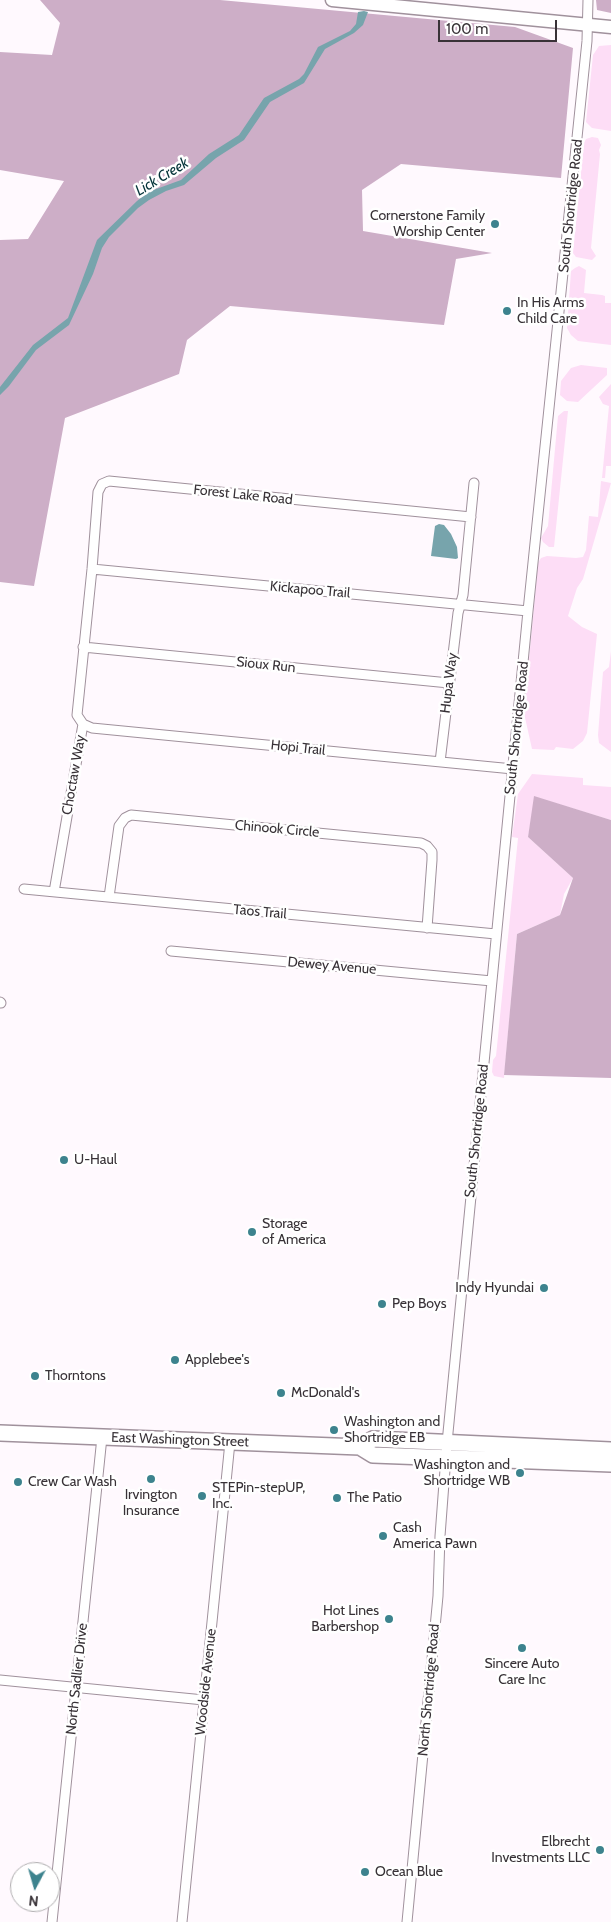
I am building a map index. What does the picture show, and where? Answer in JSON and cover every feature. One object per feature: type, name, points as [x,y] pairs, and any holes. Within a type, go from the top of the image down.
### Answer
[{"type":"main road","name":"East Washington Street","points":[[0,1433],[360,1447],[373,1439],[447,1450],[611,1464]]},
{"type":"main road","name":"East Washington Street","points":[[447,1450],[611,1450]]},
{"type":"street","points":[[332,0],[611,27]]},
{"type":"street","name":"South Shortridge Road","points":[[447,1450],[528,611],[554,376],[586,51],[588,0]]},
{"type":"street","name":"Forest Lake Road","points":[[92,569],[98,492],[102,484],[109,481],[471,517]]},
{"type":"street","points":[[460,605],[463,595],[474,483]]},
{"type":"street","name":"Kickapoo Trail","points":[[92,569],[528,611]]},
{"type":"street","name":"Choctaw Way","points":[[54,892],[83,724],[78,718],[77,712],[92,569]]},
{"type":"street","name":"Hupa Way","points":[[440,762],[460,605]]},
{"type":"street","name":"Sioux Run","points":[[83,647],[449,683]]},
{"type":"street","name":"Hopi Trail","points":[[83,724],[92,728],[513,769]]},
{"type":"street","name":"Chinook Circle","points":[[110,897],[119,826],[121,822],[131,815],[421,843],[432,852],[427,928]]},
{"type":"street","name":"Taos Trail","points":[[24,889],[496,934]]},
{"type":"street","name":"Dewey Avenue","points":[[171,951],[492,981]]},
{"type":"street","name":"North Sadlier Drive","points":[[52,1922],[102,1437]]},
{"type":"street","name":"Woodside Avenue","points":[[182,1922],[230,1442]]},
{"type":"street","name":"North Shortridge Road","points":[[407,1922],[439,1588],[440,1536],[447,1450]]},
{"type":"street","points":[[0,1680],[204,1700]]},
{"type":"shaded area","points":[[40,0],[220,0],[515,27],[573,48],[561,178],[401,164],[362,190],[363,231],[492,253],[456,259],[444,325],[230,306],[187,340],[179,374],[65,418],[34,586],[0,582],[0,240],[28,239],[64,181],[0,170],[0,52],[52,55],[60,23]]},
{"type":"shaded area","points":[[596,0],[611,0],[611,13],[597,10]]},
{"type":"shaded area","points":[[611,45],[611,131],[592,128],[586,122],[593,55],[599,46]]},
{"type":"shaded area","points":[[598,138],[601,145],[599,150],[591,248],[596,256],[592,260],[576,257],[573,253],[584,143],[586,139]]},
{"type":"shaded area","points":[[579,266],[586,270],[584,293],[605,296],[605,303],[611,303],[611,345],[578,341],[567,328],[571,271]]},
{"type":"shaded area","points":[[581,365],[607,368],[607,375],[578,402],[567,401],[560,395],[561,381],[571,368]]},
{"type":"shaded area","points":[[611,384],[611,466],[606,466],[605,478],[602,478],[609,406],[603,404],[599,397]]},
{"type":"shaded area","points":[[564,411],[568,411],[554,547],[549,547],[541,538],[548,526],[558,416]]},
{"type":"shaded area","points":[[601,481],[611,483],[583,579],[577,588],[568,616],[582,627],[597,634],[587,733],[583,741],[573,749],[556,747],[554,750],[532,749],[524,713],[538,563],[541,558],[547,556],[583,557],[586,550],[589,516],[598,517]]},
{"type":"shaded area","points":[[611,651],[611,752],[599,743],[598,735],[603,672],[609,667]]},
{"type":"shaded area","points":[[532,774],[583,778],[583,785],[611,787],[611,820],[535,797],[528,837],[573,878],[564,894],[560,915],[517,934],[504,1078],[494,1076],[492,1072],[493,1060],[496,1056],[518,838],[512,837],[518,794]]},
{"type":"shaded area","points":[[534,796],[611,820],[611,1078],[504,1075],[517,934],[560,915],[573,878],[528,837]]},
{"type":"water","name":"Lick Creek","points":[[358,12],[368,12],[363,25],[354,33],[325,49],[304,83],[270,102],[244,140],[216,158],[184,185],[166,191],[149,200],[138,208],[109,237],[102,248],[93,274],[69,325],[36,350],[0,395],[0,387],[33,345],[68,318],[97,240],[148,192],[181,180],[209,154],[239,135],[264,98],[299,79],[304,74],[318,47],[350,31],[356,24]]},
{"type":"water","points":[[439,524],[444,525],[451,534],[457,547],[458,558],[431,556],[435,526]]},
{"type":"place","name":"Cornerstone Family Worship Center","points":[[495,224]]},
{"type":"place","name":"In His Arms Child Care","points":[[507,311]]},
{"type":"place","name":"U-Haul","points":[[64,1160]]},
{"type":"place","name":"Storage of America","points":[[252,1232]]},
{"type":"place","name":"Indy Hyundai","points":[[544,1288]]},
{"type":"place","name":"Pep Boys","points":[[382,1304]]},
{"type":"place","name":"Applebee's","points":[[175,1360]]},
{"type":"place","name":"Thorntons","points":[[35,1376]]},
{"type":"place","name":"McDonald's","points":[[281,1393]]},
{"type":"place","name":"Washington and Shortridge EB","points":[[334,1430]]},
{"type":"place","name":"Washington and Shortridge WB","points":[[520,1473]]},
{"type":"place","name":"Irvington Insurance","points":[[151,1479]]},
{"type":"place","name":"Crew Car Wash","points":[[18,1482]]},
{"type":"place","name":"STEPin-stepUP, Inc.","points":[[202,1496]]},
{"type":"place","name":"The Patio","points":[[337,1498]]},
{"type":"place","name":"Cash America Pawn","points":[[383,1536]]},
{"type":"place","name":"Hot Lines Barbershop","points":[[389,1619]]},
{"type":"place","name":"Sincere Auto Care Inc","points":[[522,1648]]},
{"type":"place","name":"Elbrecht Investments LLC","points":[[600,1850]]},
{"type":"place","name":"Ocean Blue","points":[[365,1872]]}]
